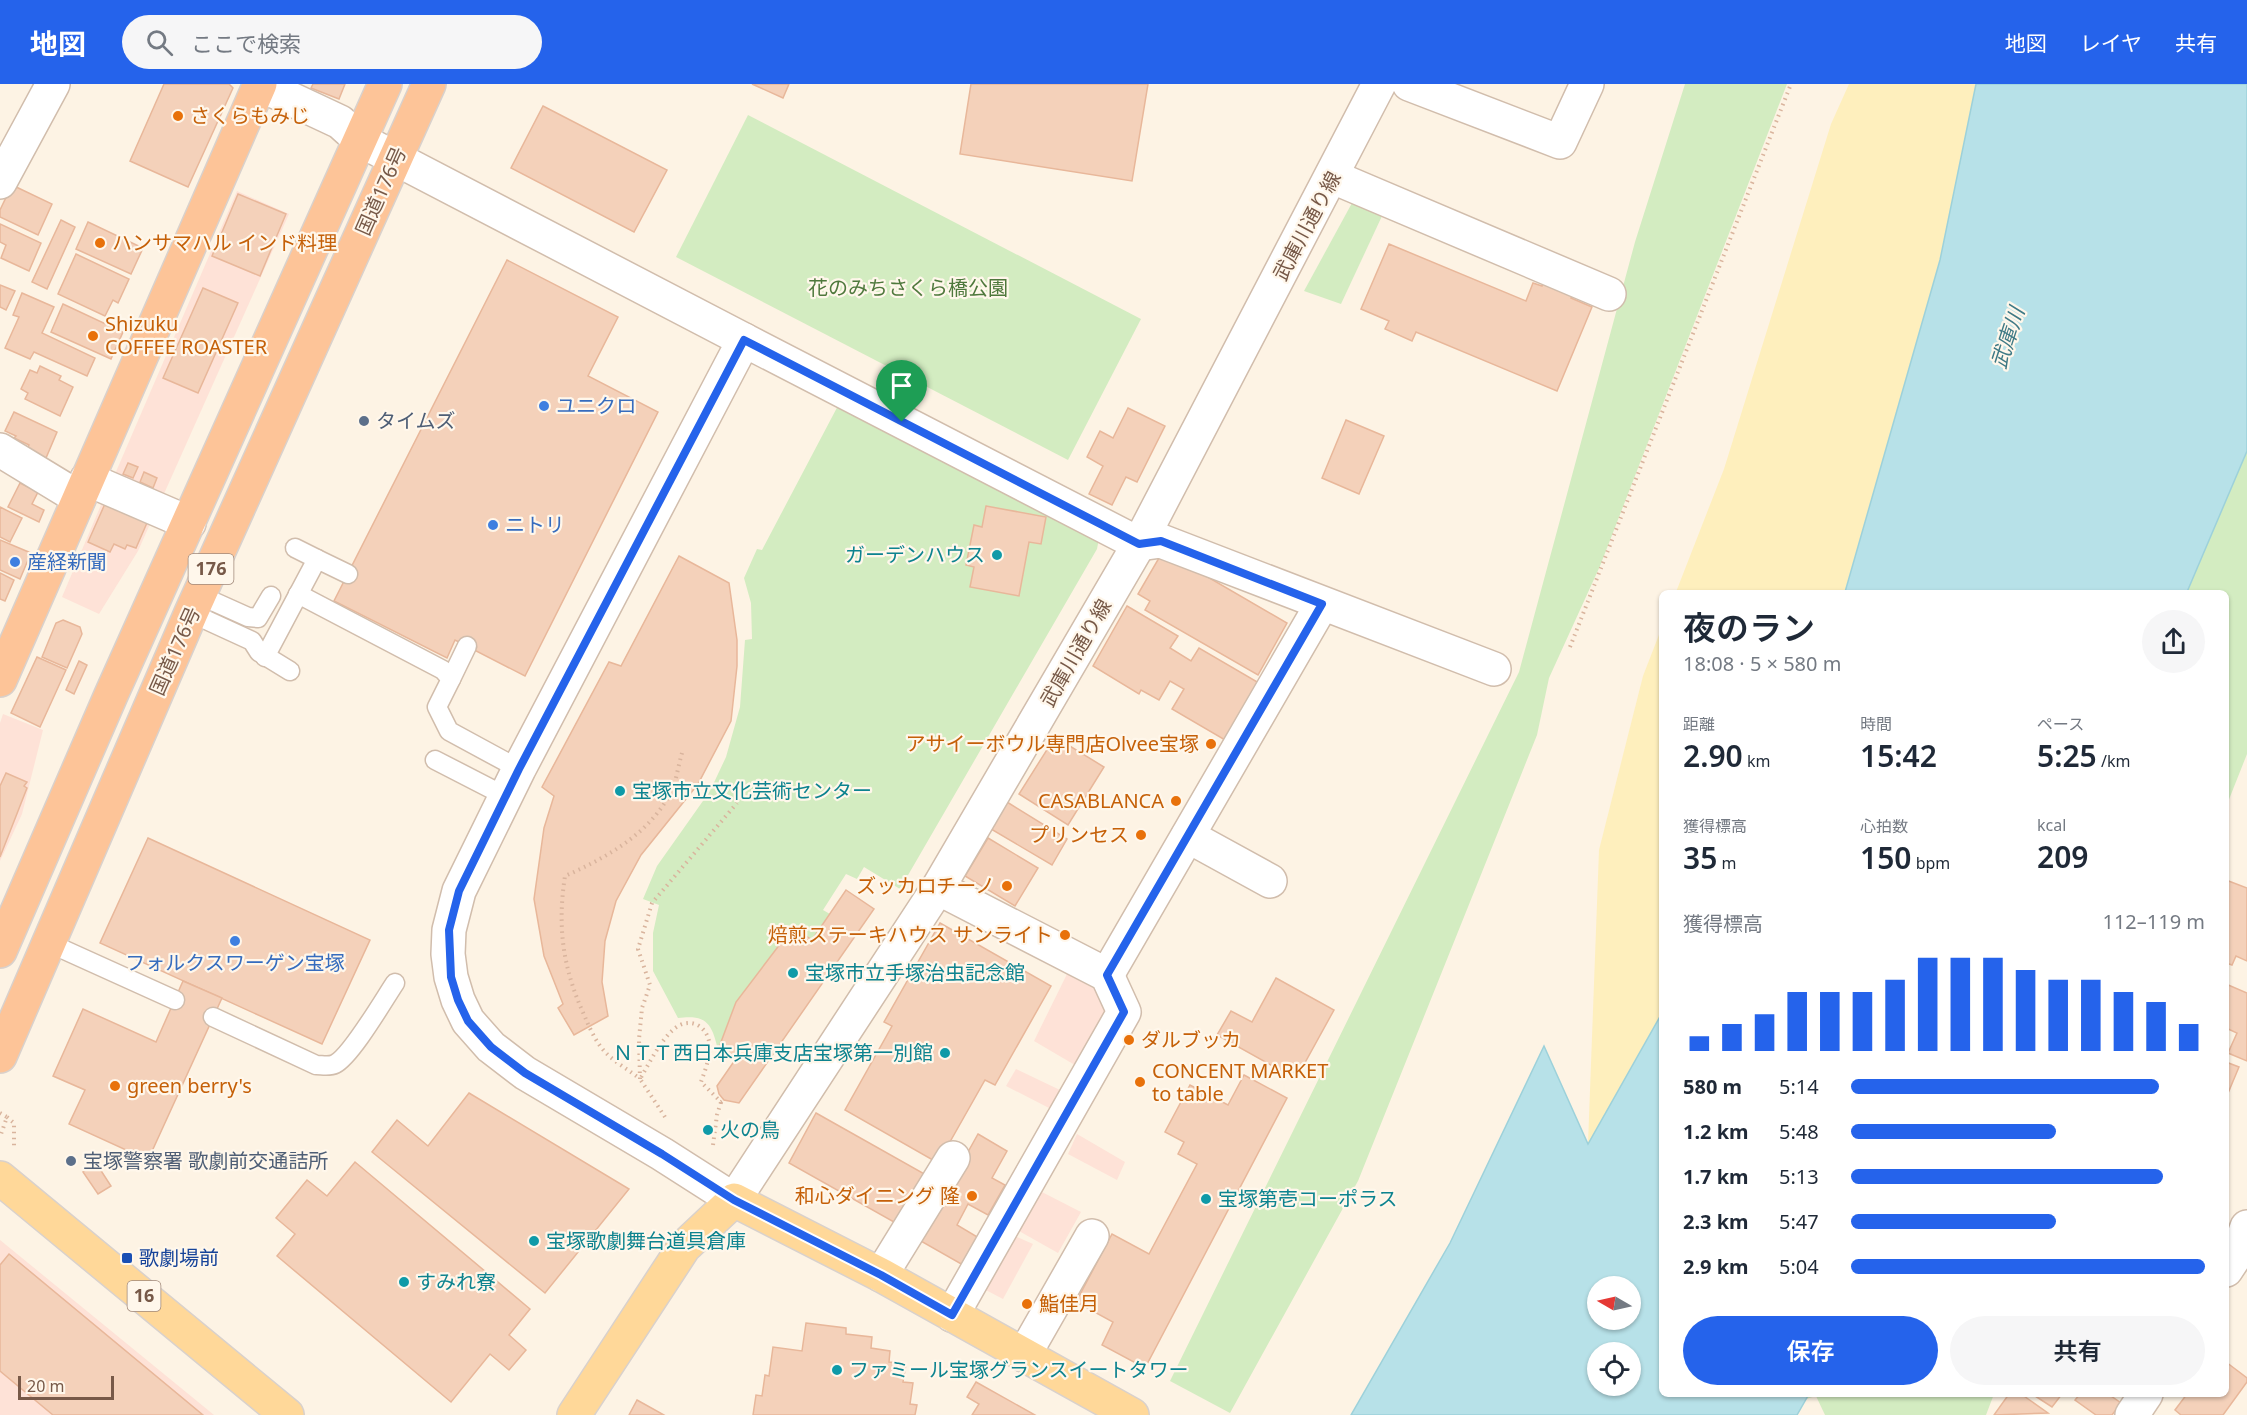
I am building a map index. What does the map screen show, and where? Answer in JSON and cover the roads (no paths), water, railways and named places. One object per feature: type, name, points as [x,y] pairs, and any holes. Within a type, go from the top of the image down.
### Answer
[{"type":"highway","points":[[0,680],[259,84]]},
{"type":"highway","name":"国道176号","points":[[0,951],[385,84]]},
{"type":"highway","name":"国道176号","points":[[0,1056],[195,604],[429,84]]},
{"type":"main road","name":"16","points":[[0,1178],[287,1415]]},
{"type":"main road","points":[[574,1415],[684,1247],[734,1200],[881,1275],[1129,1413]]},
{"type":"street","points":[[3,169],[53,84]]},
{"type":"street","points":[[259,84],[340,122],[360,140],[395,160],[1139,544],[1161,541],[1494,669]]},
{"type":"street","name":"武庫川通り線","points":[[734,1200],[938,888],[1139,544],[1333,177],[1379,84]]},
{"type":"street","points":[[1409,84],[1560,142],[1587,84]]},
{"type":"street","points":[[1333,177],[1610,294]]},
{"type":"street","points":[[734,1200],[662,1154],[525,1073],[491,1047],[468,1021],[458,1000],[451,977],[449,930],[459,891],[512,782],[744,340]]},
{"type":"street","points":[[0,450],[83,489],[189,523]]},
{"type":"street","points":[[1107,975],[1322,604]]},
{"type":"street","points":[[1188,836],[1270,881]]},
{"type":"street","points":[[938,888],[1107,975],[1124,1012],[952,1315]]},
{"type":"street","points":[[881,1275],[953,1158]]},
{"type":"street","points":[[1024,1355],[1092,1236]]},
{"type":"street","points":[[2132,1415],[2144,1397]]},
{"type":"lane","points":[[295,548],[348,574]]},
{"type":"lane","points":[[266,657],[317,559]]},
{"type":"lane","points":[[298,594],[443,670],[451,679]]},
{"type":"lane","points":[[195,604],[258,618],[271,596]]},
{"type":"lane","points":[[195,604],[252,641],[259,652],[290,671]]},
{"type":"lane","points":[[467,646],[437,707],[448,731],[512,782]]},
{"type":"lane","points":[[435,760],[512,782]]},
{"type":"lane","points":[[49,943],[175,1000]]},
{"type":"lane","points":[[213,1017],[316,1065],[332,1066],[340,1061],[355,1042],[395,983]]},
{"type":"water","name":"武庫川","points":[[1976,84],[2247,84],[2247,451],[2188,590],[1846,590],[1940,260]]},
{"type":"water","points":[[1659,1018],[1659,1397],[1807,1397],[1797,1415],[1351,1415],[1450,1243],[1544,1046],[1588,1144]]},
{"type":"place","name":"さくらもみじ","points":[[178,116]]},
{"type":"place","name":"ハンサマハル インド料理","points":[[100,243]]},
{"type":"place","name":"Shizuku COFFEE ROASTER","points":[[93,336]]},
{"type":"place","name":"ユニクロ","points":[[544,406]]},
{"type":"place","name":"タイムズ","points":[[364,421]]},
{"type":"place","name":"ニトリ","points":[[493,525]]},
{"type":"place","name":"ガーデンハウス","points":[[997,555]]},
{"type":"place","name":"産経新聞","points":[[15,562]]},
{"type":"place","name":"アサイーボウル専門店Olvee宝塚","points":[[1211,744]]},
{"type":"place","name":"宝塚市立文化芸術センター","points":[[620,791]]},
{"type":"place","name":"CASABLANCA","points":[[1176,801]]},
{"type":"place","name":"プリンセス","points":[[1141,835]]},
{"type":"place","name":"ズッカロチーノ","points":[[1007,886]]},
{"type":"place","name":"焙煎ステーキハウス サンライト","points":[[1065,935]]},
{"type":"place","name":"フォルクスワーゲン宝塚","points":[[235,941]]},
{"type":"place","name":"宝塚市立手塚治虫記念館","points":[[793,973]]},
{"type":"place","name":"ダルブッカ","points":[[1129,1040]]},
{"type":"place","name":"ＮＴＴ西日本兵庫支店宝塚第一別館","points":[[945,1053]]},
{"type":"place","name":"CONCENT MARKET to table","points":[[1140,1082]]},
{"type":"place","name":"green berry's","points":[[115,1086]]},
{"type":"place","name":"火の鳥","points":[[708,1130]]},
{"type":"place","name":"宝塚警察署 歌劇前交通詰所","points":[[71,1161]]},
{"type":"place","name":"和心ダイニング 隆","points":[[972,1196]]},
{"type":"place","name":"宝塚第壱コーポラス","points":[[1206,1199]]},
{"type":"place","name":"宝塚歌劇舞台道具倉庫","points":[[534,1241]]},
{"type":"place","name":"歌劇場前","points":[[127,1258]]},
{"type":"place","name":"すみれ寮","points":[[404,1282]]},
{"type":"place","name":"鮨佳月","points":[[1027,1304]]},
{"type":"place","name":"ファミール宝塚グランスイートタワー","points":[[837,1370]]},
{"type":"park label","name":"花のみちさくら橋公園","points":[[908,288]]}]
